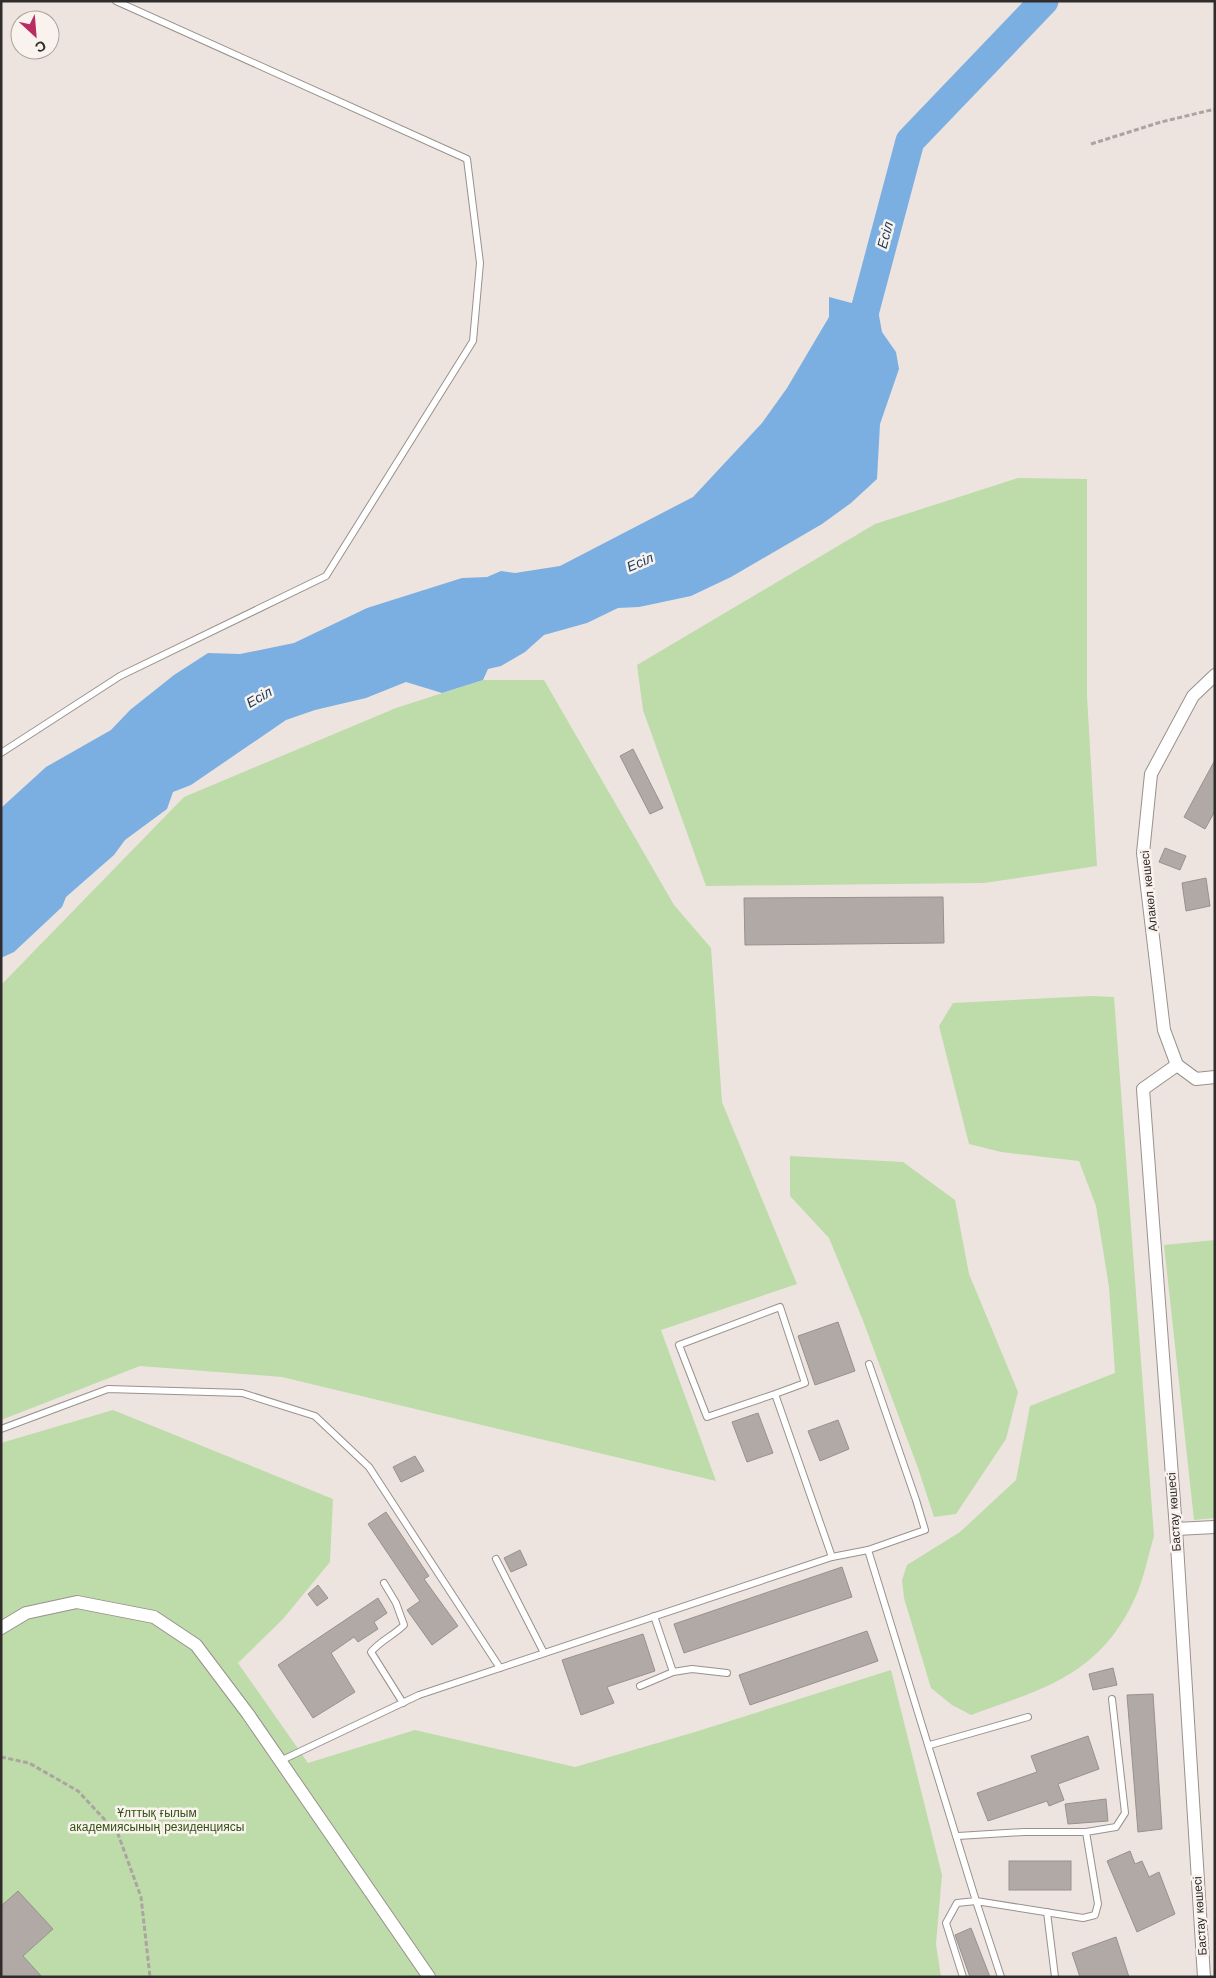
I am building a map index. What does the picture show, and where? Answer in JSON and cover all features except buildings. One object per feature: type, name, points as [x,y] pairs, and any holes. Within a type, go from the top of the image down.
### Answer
[{"type":"street","name":"Алакөл көшесі","points":[[1177,1065],[1164,1030],[1143,852],[1151,774],[1193,696],[1215,675]]},
{"type":"street","points":[[1177,1065],[1196,1079],[1215,1077]]},
{"type":"street","name":"Бастау көшесі","points":[[1177,1065],[1143,1089],[1176,1529],[1204,1977]]},
{"type":"street","points":[[1176,1529],[1215,1527]]},
{"type":"street","points":[[1,1628],[26,1612],[77,1602],[154,1617],[196,1645],[280,1760],[429,1977]]},
{"type":"lane","points":[[1,753],[120,676],[326,576],[473,341],[480,264],[467,159],[116,1]]},
{"type":"lane","points":[[780,1307],[804,1383],[775,1394],[707,1417],[679,1345],[780,1307]]},
{"type":"lane","points":[[280,1760],[403,1703],[500,1668],[832,1557],[868,1550],[924,1530],[916,1500],[869,1364]]},
{"type":"lane","points":[[1,1429],[108,1389],[242,1393],[315,1416],[369,1467],[500,1668]]},
{"type":"lane","points":[[775,1394],[832,1557]]},
{"type":"lane","points":[[868,1550],[1001,1977]]},
{"type":"lane","points":[[496,1559],[544,1653]]},
{"type":"lane","points":[[384,1584],[396,1604],[404,1625],[394,1634],[380,1641],[371,1652],[403,1703]]},
{"type":"lane","points":[[654,1616],[673,1672]]},
{"type":"lane","points":[[640,1686],[673,1672],[692,1669],[727,1674]]},
{"type":"lane","points":[[958,1836],[1024,1832],[1086,1832],[1116,1827],[1125,1813],[1112,1699]]},
{"type":"lane","points":[[930,1745],[1028,1717]]},
{"type":"lane","points":[[963,1977],[946,1923],[957,1903],[976,1900],[1083,1918],[1095,1915],[1098,1904],[1086,1832]]},
{"type":"lane","points":[[1047,1912],[1055,1977]]},
{"type":"path","points":[[1091,144],[1161,122],[1215,109]]},
{"type":"path","points":[[1,1757],[29,1762],[78,1792],[118,1834],[141,1897],[150,1977]]},
{"type":"green space","points":[[1018,478],[1087,479],[1087,696],[1097,866],[984,883],[706,886],[643,710],[637,665],[875,524]]},
{"type":"green space","points":[[483,680],[544,680],[674,905],[711,948],[722,1102],[797,1284],[661,1330],[716,1481],[282,1377],[140,1366],[1,1420],[1,985],[184,797],[396,708]]},
{"type":"green space","points":[[1090,996],[1114,997],[1154,1536],[1135,1598],[1121,1624],[1105,1645],[1087,1662],[1068,1675],[1023,1696],[971,1715],[952,1705],[931,1688],[904,1598],[902,1580],[907,1565],[960,1532],[1016,1480],[1030,1406],[1115,1373],[1109,1287],[1096,1206],[1079,1161],[1001,1152],[969,1144],[939,1026],[953,1003]]},
{"type":"green space","points":[[790,1156],[903,1162],[955,1200],[969,1274],[1018,1392],[1006,1439],[956,1514],[934,1517],[918,1468],[862,1318],[829,1238],[790,1196]]},
{"type":"green space","points":[[1215,1240],[1215,1518],[1194,1520],[1164,1245]]},
{"type":"green space","name":"Ұлттық ғылым академиясының резиденциясы","points":[[113,1410],[333,1499],[330,1562],[283,1619],[238,1663],[308,1763],[415,1730],[575,1767],[695,1732],[891,1670],[942,1875],[936,1944],[941,1977],[1,1977],[1,1443]]},
{"type":"water","points":[[829,297],[878,310],[882,332],[896,352],[899,369],[880,424],[877,479],[851,503],[822,524],[731,577],[691,596],[639,607],[618,608],[587,623],[544,635],[525,652],[501,666],[488,669],[483,680],[442,693],[406,682],[366,698],[315,710],[286,720],[191,785],[173,792],[167,809],[125,840],[114,855],[66,897],[62,907],[14,952],[1,958],[1,808],[46,767],[111,730],[130,710],[174,675],[208,653],[240,654],[294,643],[367,608],[462,578],[487,577],[501,571],[515,573],[560,566],[693,497],[762,423],[787,388],[829,317]]},
{"type":"waterway","name":"Есіл","points":[[856,344],[910,141],[1044,1]]}]
